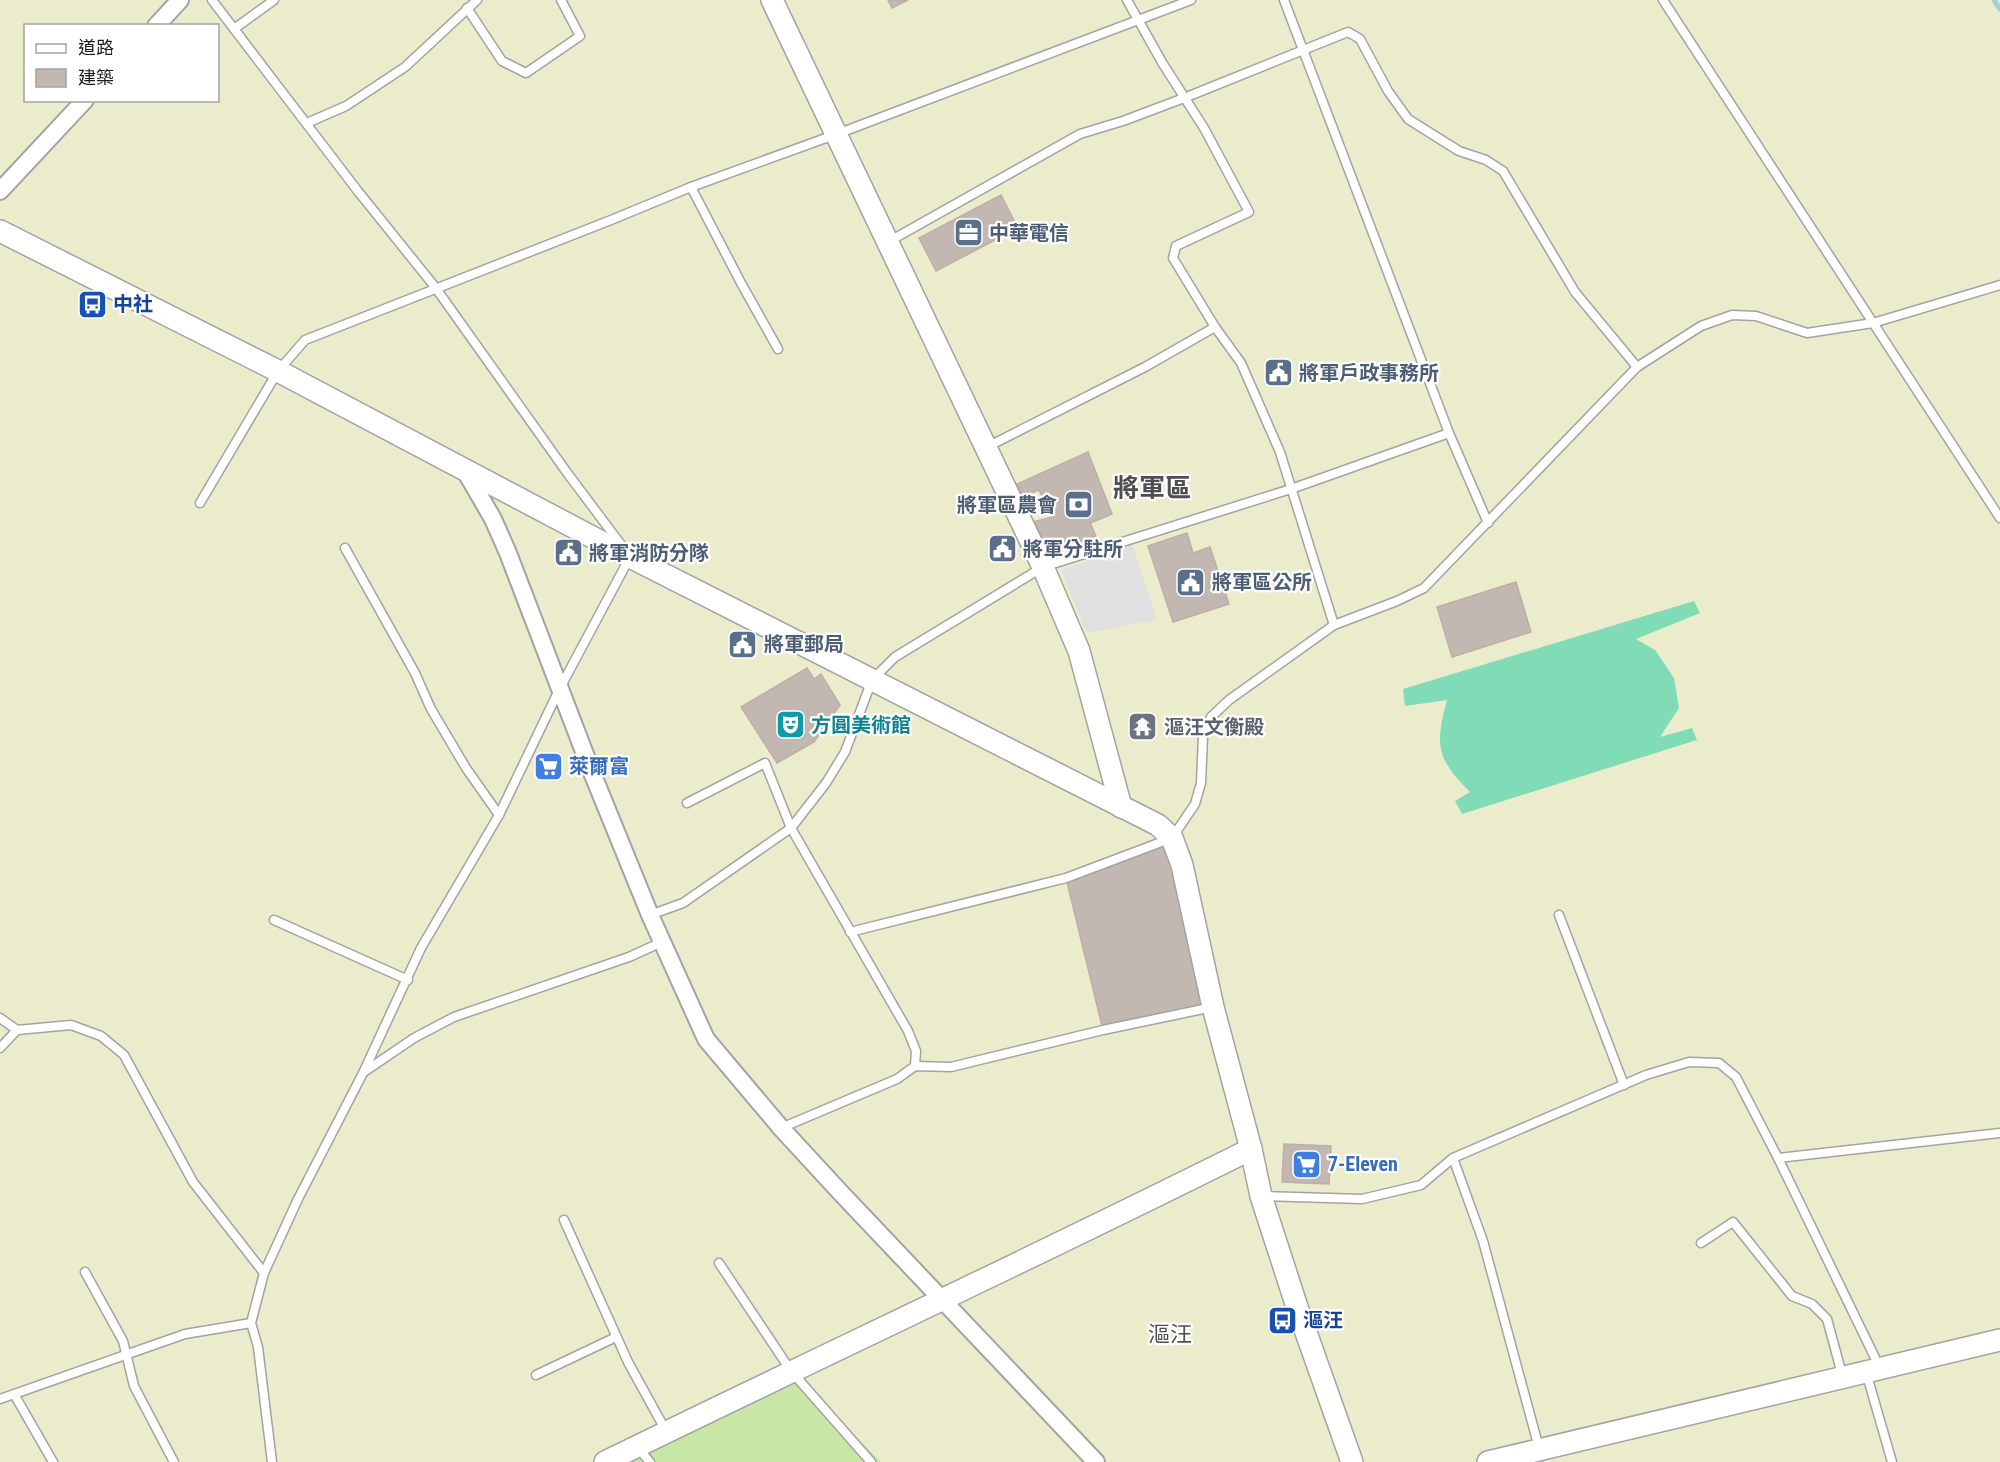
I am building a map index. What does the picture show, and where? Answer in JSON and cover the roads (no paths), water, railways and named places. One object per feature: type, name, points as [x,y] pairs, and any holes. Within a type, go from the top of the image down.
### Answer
[{"type":"street","points":[[158,24],[180,0]]},
{"type":"street","points":[[772,0],[1043,567],[1079,651],[1121,807]]},
{"type":"street","points":[[0,190],[83,102]]},
{"type":"street","points":[[0,231],[278,370],[630,557],[1158,825],[1172,838],[1182,865],[1213,1007],[1251,1149],[1261,1196],[1297,1307],[1352,1462]]},
{"type":"street","points":[[464,469],[497,527],[559,690],[650,915],[706,1039],[781,1128],[840,1192],[1096,1462]]},
{"type":"street","points":[[605,1462],[643,1454],[666,1431],[1059,1245],[1251,1149]]},
{"type":"street","points":[[1488,1462],[2000,1340]]},
{"type":"lane","points":[[212,0],[357,190],[435,287],[630,557],[559,690],[499,815],[421,948],[408,980],[298,1199],[264,1273],[251,1323],[258,1347],[272,1462]]},
{"type":"lane","points":[[234,29],[274,0]]},
{"type":"lane","points":[[307,123],[346,106],[405,67],[477,0]]},
{"type":"lane","points":[[467,8],[502,61],[526,73],[580,36],[561,0]]},
{"type":"lane","points":[[1127,0],[1204,128],[1250,212],[1176,246],[1173,258],[1215,327],[1241,363],[1280,452],[1334,625]]},
{"type":"lane","points":[[200,503],[278,370],[305,340],[691,187],[1191,0]]},
{"type":"lane","points":[[1284,0],[1449,433],[1488,523]]},
{"type":"lane","points":[[1663,0],[2000,518]]},
{"type":"lane","points":[[887,243],[1080,134],[1184,98],[1348,32],[1360,39],[1388,91],[1408,119],[1459,151],[1486,160],[1503,171],[1575,292],[1637,368]]},
{"type":"lane","points":[[691,187],[778,349]]},
{"type":"lane","points":[[850,932],[1066,878],[1172,838],[1195,804],[1201,783],[1203,737],[1211,717],[1229,700],[1334,625],[1424,588],[1637,368],[1701,326],[1732,315],[1756,316],[1807,333],[1873,323],[2000,285]]},
{"type":"lane","points":[[986,447],[1145,367],[1215,327]]},
{"type":"lane","points":[[650,915],[683,903],[791,828],[826,783],[845,752],[872,680],[895,657],[1043,567],[1291,489],[1449,433]]},
{"type":"lane","points":[[345,548],[466,768],[499,815]]},
{"type":"lane","points":[[687,803],[765,763],[791,828],[908,1031],[916,1051],[915,1066]]},
{"type":"lane","points":[[1559,915],[1624,1085]]},
{"type":"lane","points":[[274,920],[408,980]]},
{"type":"lane","points":[[363,1073],[414,1038],[454,1017],[629,957],[662,942]]},
{"type":"lane","points":[[781,1128],[897,1078],[915,1066],[951,1067],[1103,1030],[1213,1007]]},
{"type":"lane","points":[[0,1018],[17,1030],[71,1025],[101,1036],[124,1055],[193,1182],[264,1273]]},
{"type":"lane","points":[[0,1048],[17,1030]]},
{"type":"lane","points":[[1261,1196],[1362,1199],[1421,1185],[1453,1158],[1646,1075],[1689,1062],[1719,1064],[1736,1077],[1778,1158],[1873,1370],[1892,1462]]},
{"type":"lane","points":[[1778,1158],[2000,1133]]},
{"type":"lane","points":[[1453,1158],[1483,1241],[1539,1449]]},
{"type":"lane","points":[[564,1220],[616,1337],[666,1431]]},
{"type":"lane","points":[[1701,1243],[1733,1222],[1792,1296],[1812,1304],[1827,1319],[1843,1378]]},
{"type":"lane","points":[[719,1263],[791,1371],[871,1462]]},
{"type":"lane","points":[[86,1272],[123,1341],[134,1386],[174,1462]]},
{"type":"lane","points":[[0,1399],[184,1334],[251,1323]]},
{"type":"lane","points":[[536,1375],[616,1337]]},
{"type":"lane","points":[[14,1394],[53,1462]]},
{"type":"waterway","points":[[1994,0],[2000,9]]},
{"type":"place","name":"中華電信","points":[[968,233]]},
{"type":"place","name":"中社","points":[[92,304]]},
{"type":"place","name":"將軍戶政事務所","points":[[1278,373]]},
{"type":"place","name":"將軍區農會","points":[[1078,505]]},
{"type":"place","name":"將軍分駐所","points":[[1002,549]]},
{"type":"place","name":"將軍消防分隊","points":[[568,553]]},
{"type":"place","name":"將軍區公所","points":[[1191,582]]},
{"type":"place","name":"將軍郵局","points":[[743,644]]},
{"type":"place","name":"方圓美術館","points":[[790,725]]},
{"type":"place","name":"漚汪文衡殿","points":[[1143,727]]},
{"type":"place","name":"萊爾富","points":[[548,766]]},
{"type":"place","name":"7-Eleven","points":[[1307,1164]]},
{"type":"place","name":"漚汪","points":[[1282,1320]]},
{"type":"district","name":"將軍區","points":[[1152,488]]},
{"type":"district","name":"漚汪","points":[[1170,1334]]}]
